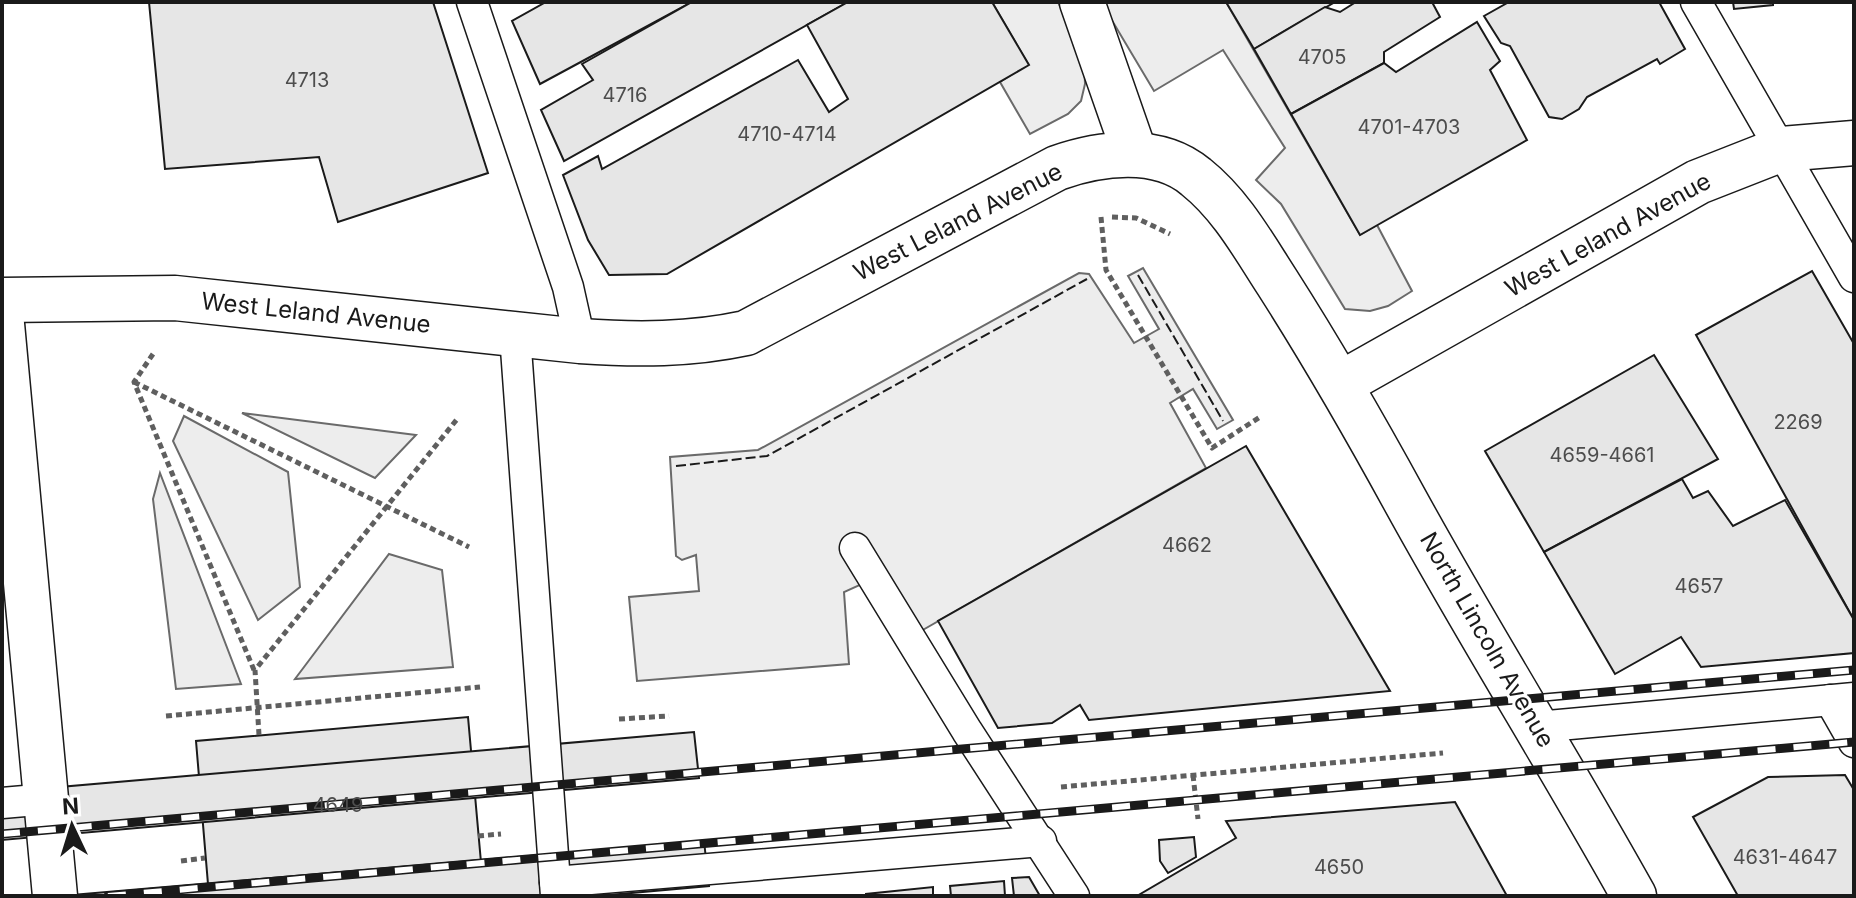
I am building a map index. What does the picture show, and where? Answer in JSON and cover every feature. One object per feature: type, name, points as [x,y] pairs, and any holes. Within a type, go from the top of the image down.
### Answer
[{"type":"main road","points":[[1082,2],[1135,154]]},
{"type":"main road","name":"West Leland Avenue","points":[[2,300],[175,298],[580,341],[636,345],[702,343],[746,333],[1057,168],[1084,159],[1135,154],[1170,163],[1195,175],[1212,193],[1244,229],[1342,383],[1698,182],[1782,149],[1854,143]]},
{"type":"main road","points":[[2,324],[55,896]]},
{"type":"main road","name":"North Lincoln Avenue","points":[[1342,383],[1408,505],[1634,896]]},
{"type":"lane","points":[[472,2],[568,287],[580,341]]},
{"type":"lane","points":[[1696,2],[1854,277]]},
{"type":"lane","points":[[515,335],[556,889],[1041,841]]},
{"type":"lane","points":[[855,548],[967,731],[1074,896]]},
{"type":"lane","points":[[1537,727],[1842,699],[1854,742]]},
{"type":"lane","points":[[2,803],[48,799]]},
{"type":"path","points":[[1101,217],[1106,270],[1212,448],[1260,417]]},
{"type":"path","points":[[134,382],[156,350]]},
{"type":"path","points":[[134,382],[469,547]]},
{"type":"path","points":[[134,382],[255,670],[259,735]]},
{"type":"path","points":[[255,670],[458,418]]},
{"type":"path","points":[[166,716],[480,687]]},
{"type":"path","points":[[619,719],[669,716]]},
{"type":"path","points":[[1193,775],[1198,819]]},
{"type":"path","points":[[181,861],[205,858]]},
{"type":"shaded area","points":[[992,2],[1058,2],[1084,58],[1085,84],[1081,101],[1068,114],[1030,134],[1000,82],[1028,64]]},
{"type":"shaded area","points":[[1101,2],[1226,2],[1360,235],[1377,225],[1412,291],[1388,306],[1370,311],[1345,309],[1281,204],[1256,180],[1285,148],[1223,50],[1154,91]]},
{"type":"shaded area","points":[[1143,268],[1233,420],[1217,429],[1193,389],[1170,403],[1206,468],[921,631],[886,573],[844,592],[849,664],[637,681],[629,597],[699,591],[696,555],[682,560],[676,556],[670,457],[758,450],[1079,273],[1089,274],[1134,343],[1159,329],[1128,276]]},
{"type":"shaded area","points":[[242,413],[416,435],[375,478]]},
{"type":"shaded area","points":[[184,416],[288,472],[300,587],[258,620],[173,441]]},
{"type":"shaded area","points":[[160,473],[241,684],[176,689],[153,499]]},
{"type":"shaded area","points":[[389,554],[442,570],[453,667],[295,679]]},
{"type":"building","points":[[149,2],[433,2],[488,173],[338,222],[319,157],[165,169]]},
{"type":"building","points":[[546,2],[692,2],[540,84],[512,21]]},
{"type":"building","points":[[692,2],[848,2],[564,161],[541,110],[593,80],[582,64]]},
{"type":"building","points":[[848,2],[992,2],[1029,65],[667,274],[609,275],[588,240],[563,175],[598,156],[602,169],[798,60],[829,112],[848,99],[807,25]]},
{"type":"building","points":[[1226,2],[1335,2],[1254,49]]},
{"type":"building","points":[[1356,2],[1432,2],[1440,17],[1384,52],[1384,63],[1291,114],[1254,49],[1325,7],[1340,12]]},
{"type":"building","points":[[1509,2],[1659,2],[1685,49],[1660,64],[1657,59],[1587,97],[1579,109],[1562,119],[1549,117],[1510,46],[1501,43],[1484,16]]},
{"type":"building","points":[[1733,2],[1773,2],[1773,5],[1734,9]]},
{"type":"building","points":[[1477,22],[1500,61],[1490,70],[1527,140],[1360,235],[1291,114],[1384,63],[1396,72]]},
{"type":"building","points":[[1812,271],[1854,344],[1854,620],[1696,335]]},
{"type":"building","points":[[1654,355],[1718,459],[1544,552],[1485,451]]},
{"type":"building","points":[[1246,446],[1390,691],[1089,720],[1080,705],[1052,723],[998,728],[938,621]]},
{"type":"building","points":[[1682,479],[1693,498],[1708,491],[1733,526],[1785,500],[1854,620],[1854,653],[1701,667],[1681,637],[1615,674],[1544,552]]},
{"type":"building","points":[[468,717],[484,896],[209,896],[196,741]]},
{"type":"building","points":[[694,732],[699,778],[2,840],[2,792]]},
{"type":"building","points":[[1845,775],[1854,790],[1854,896],[1738,896],[1693,817],[1768,777]]},
{"type":"building","points":[[1455,802],[1507,896],[1137,896],[1236,838],[1226,821]]},
{"type":"building","points":[[1194,837],[1196,857],[1168,873],[1160,861],[1159,840]]},
{"type":"building","points":[[704,841],[709,886],[598,896],[60,896]]},
{"type":"building","points":[[1029,877],[1040,896],[1014,896],[1012,878]]},
{"type":"building","points":[[1004,881],[1005,896],[951,896],[950,886]]},
{"type":"building","points":[[933,887],[933,896],[866,896],[866,894]]},
{"type":"railway","points":[[2,834],[1854,670]]},
{"type":"railway","points":[[108,896],[1854,742]]},
{"type":"fence","points":[[1138,275],[1223,421]]},
{"type":"fence","points":[[676,466],[767,456],[1087,279]]}]
